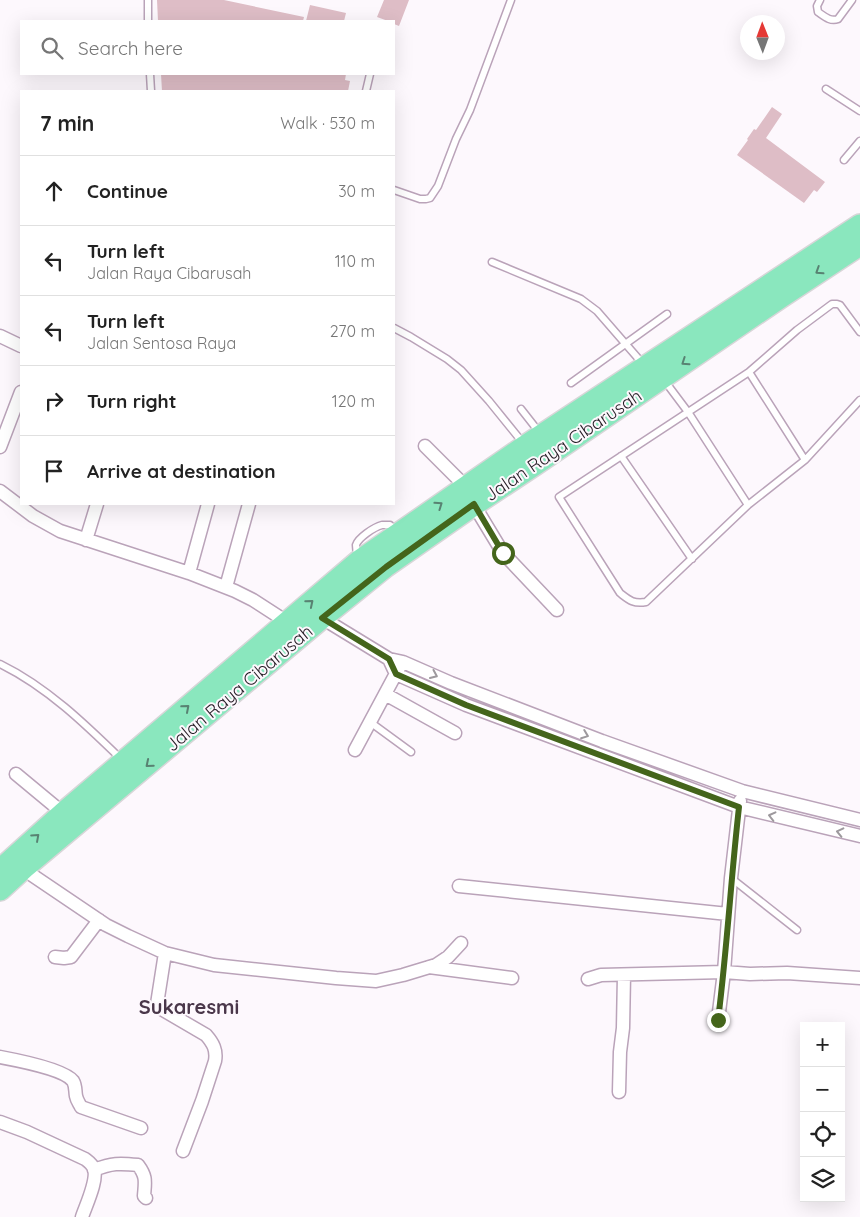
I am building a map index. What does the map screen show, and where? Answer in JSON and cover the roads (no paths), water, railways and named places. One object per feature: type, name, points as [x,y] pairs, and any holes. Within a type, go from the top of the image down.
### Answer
[{"type":"main road","name":"Jalan Raya Cibarusah","points":[[0,870],[63,812],[360,561],[399,534],[470,496],[536,464],[654,372],[860,226]]},
{"type":"main road","name":"Jalan Raya Cibarusah","points":[[0,890],[322,618],[386,567],[533,441],[781,297],[860,245]]},
{"type":"street","points":[[0,336],[20,346]]},
{"type":"street","points":[[0,447],[20,395]]},
{"type":"street","points":[[425,446],[438,458],[470,496],[503,553],[557,610]]},
{"type":"street","points":[[0,491],[33,516],[60,531],[190,573],[226,587],[253,600],[287,622]]},
{"type":"street","points":[[86,540],[97,505]]},
{"type":"street","points":[[190,573],[208,505]]},
{"type":"street","points":[[226,587],[248,505]]},
{"type":"street","points":[[322,618],[389,659],[403,662],[451,683],[602,741],[742,791],[860,820]]},
{"type":"street","points":[[389,659],[396,674],[466,705],[739,807],[860,836]]},
{"type":"street","points":[[355,750],[403,662]]},
{"type":"street","points":[[385,694],[455,733]]},
{"type":"street","points":[[16,774],[63,812]]},
{"type":"street","points":[[718,1020],[724,972],[731,878],[742,791]]},
{"type":"street","points":[[24,868],[32,876],[99,920],[128,936],[165,953],[214,965],[376,981],[429,967],[448,958],[461,943]]},
{"type":"street","points":[[459,886],[728,914]]},
{"type":"street","points":[[56,957],[71,957],[99,920]]},
{"type":"street","points":[[165,953],[158,1008],[206,1035],[212,1042],[216,1056],[202,1101],[183,1151]]},
{"type":"street","points":[[429,967],[512,978]]},
{"type":"street","points":[[588,979],[602,975],[724,972],[860,978]]},
{"type":"street","points":[[618,1092],[623,1028],[624,975]]},
{"type":"street","points":[[0,1057],[27,1062],[70,1078],[75,1083],[77,1100],[81,1107],[141,1128]]},
{"type":"street","points":[[0,1122],[86,1159],[91,1164],[94,1170],[94,1178],[82,1217]]},
{"type":"street","points":[[94,1170],[120,1163],[138,1165],[143,1172],[146,1182],[144,1196],[146,1198]]},
{"type":"lane","points":[[148,0],[148,20]]},
{"type":"lane","points":[[395,190],[420,200],[430,198],[438,186],[456,139],[470,110],[511,0]]},
{"type":"lane","points":[[820,0],[817,6],[818,12],[834,21],[838,19],[852,0]]},
{"type":"lane","points":[[150,75],[151,90]]},
{"type":"lane","points":[[366,90],[370,75]]},
{"type":"lane","points":[[826,89],[860,111]]},
{"type":"lane","points":[[844,160],[860,141]]},
{"type":"lane","points":[[492,262],[582,299],[597,311],[654,372],[688,412],[748,505]]},
{"type":"lane","points":[[860,332],[840,305],[832,304],[797,330],[749,372],[559,497],[620,594],[632,602],[646,602],[748,505],[805,460],[860,400]]},
{"type":"lane","points":[[571,383],[667,314]]},
{"type":"lane","points":[[395,329],[447,359],[461,370],[489,401],[533,441]]},
{"type":"lane","points":[[749,372],[805,460]]},
{"type":"lane","points":[[522,409],[533,441]]},
{"type":"lane","points":[[621,456],[692,559]]},
{"type":"lane","points":[[0,664],[25,677],[74,714],[124,761]]},
{"type":"lane","points":[[370,722],[411,752]]},
{"type":"lane","points":[[731,878],[797,930]]},
{"type":"district","name":"Sukaresmi","points":[[189,1006]]}]
